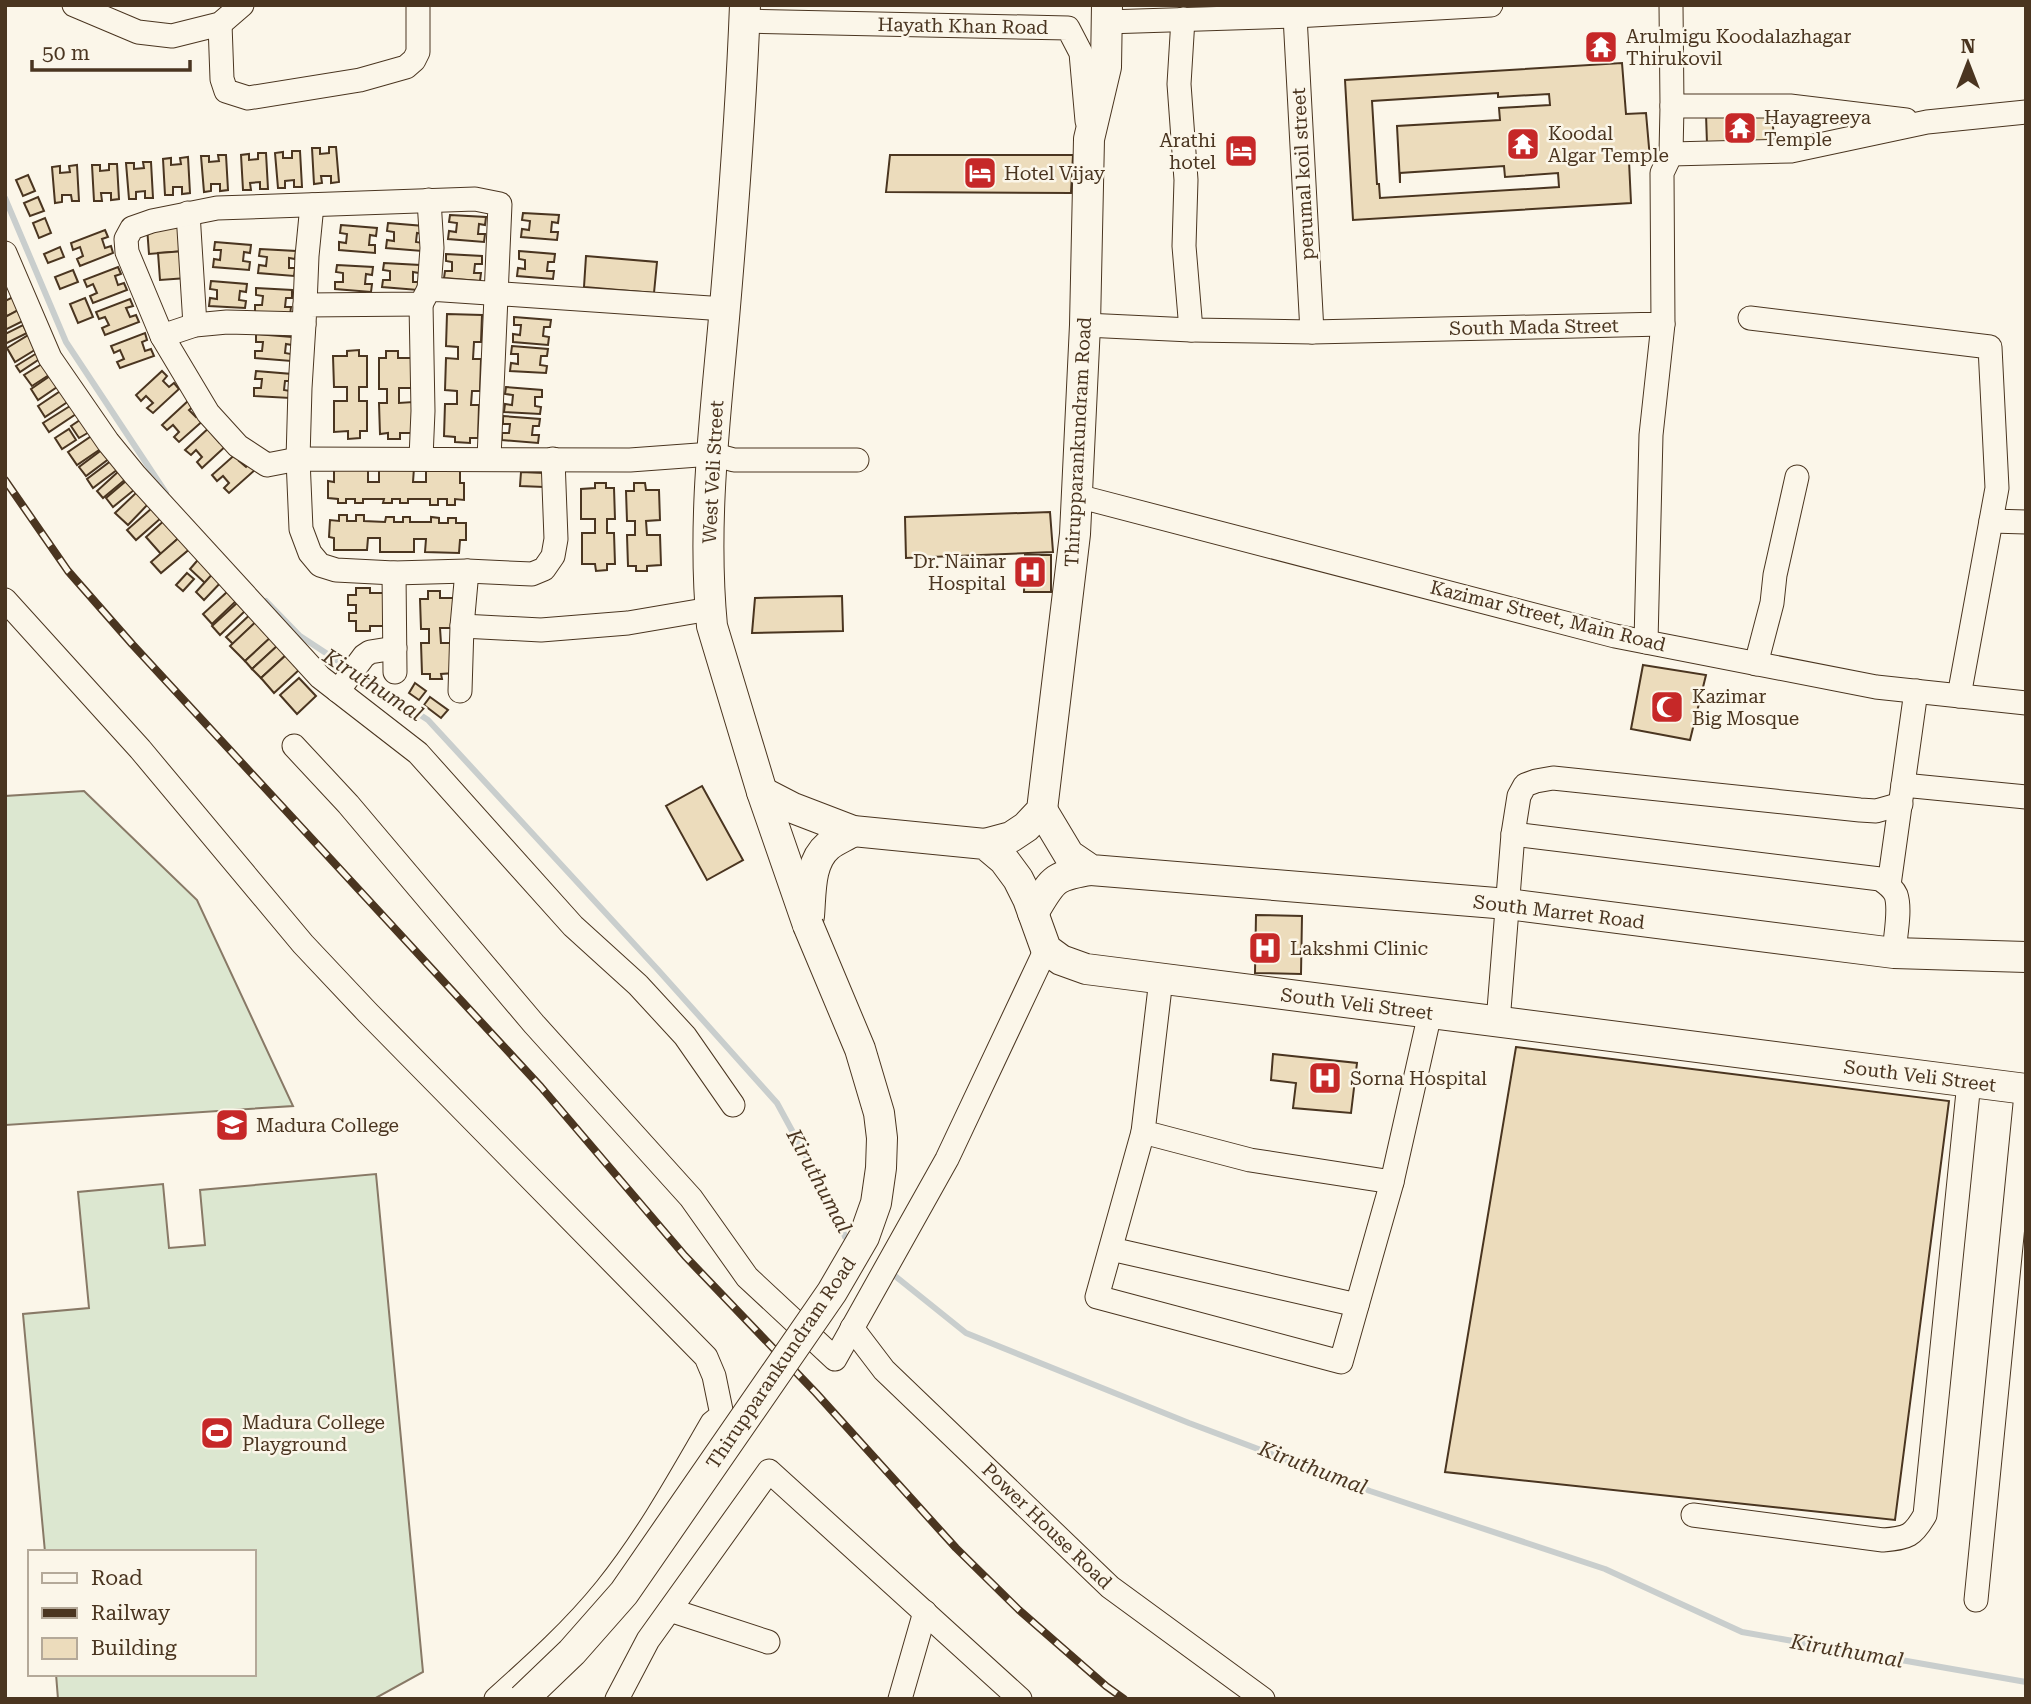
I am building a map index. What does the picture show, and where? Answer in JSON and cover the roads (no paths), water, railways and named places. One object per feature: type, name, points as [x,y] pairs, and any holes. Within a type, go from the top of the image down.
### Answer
[{"type":"main road","name":"West Veli Street","points":[[744,13],[725,309],[712,453],[708,546],[710,609],[712,626],[762,792],[808,925]]},
{"type":"main road","name":"Thirupparankundram Road","points":[[1042,810],[1075,534],[1085,325],[1088,139],[1106,67],[1107,14]]},
{"type":"main road","points":[[762,792],[793,808],[853,831],[985,844],[1011,837],[1026,827],[1042,810],[1069,855],[1091,870]]},
{"type":"main road","name":"Thirupparankundram Road","points":[[523,1699],[572,1652],[624,1592],[832,1292],[864,1237],[876,1203],[881,1168],[879,1113],[860,1049],[808,925],[816,862],[828,846],[853,831]]},
{"type":"main road","points":[[985,844],[1004,860],[1018,879],[1034,913],[1046,949]]},
{"type":"main road","name":"South Marret Road","points":[[1034,913],[1052,883],[1065,874],[1091,870],[1508,904],[1894,953],[2026,957]]},
{"type":"main road","name":"South Veli Street","points":[[1046,949],[1061,960],[1086,969],[2026,1091]]},
{"type":"street","points":[[74,5],[138,32],[172,36],[220,24],[242,5]]},
{"type":"street","points":[[220,24],[222,79],[226,91],[248,98],[359,80],[406,68],[418,51],[418,5]]},
{"type":"street","points":[[1107,14],[1183,19],[1491,5]]},
{"type":"street","points":[[1647,642],[1651,435],[1663,324],[1662,173],[1671,154],[1671,5]]},
{"type":"street","name":"Hayath Khan Road","points":[[744,13],[1068,28],[1081,53],[1088,139]]},
{"type":"street","name":"perumal koil street","points":[[1295,16],[1312,332]]},
{"type":"street","points":[[1183,19],[1179,84],[1186,180],[1184,246],[1191,330]]},
{"type":"street","points":[[1672,106],[1790,106],[1927,122]]},
{"type":"street","points":[[1671,154],[1791,151],[1927,122],[2026,112]]},
{"type":"street","points":[[489,458],[500,204],[475,199],[217,208],[152,220],[132,228],[127,239],[127,252],[162,336],[208,413],[238,446],[267,465],[298,459],[630,460],[712,453],[734,460],[857,460]]},
{"type":"street","points":[[421,458],[425,297],[432,248],[429,200]]},
{"type":"street","points":[[312,205],[306,256],[298,459],[301,529],[310,554],[320,565],[337,570],[394,573],[467,571],[532,574],[544,569],[553,556],[556,539],[553,459]]},
{"type":"street","points":[[188,213],[195,325]]},
{"type":"street","points":[[5,253],[50,358],[108,442],[169,513],[311,667],[418,753],[573,926],[638,985],[685,1036],[733,1105]]},
{"type":"street","points":[[162,336],[195,325],[305,315],[425,297],[495,294],[725,309]]},
{"type":"street","points":[[1750,318],[1990,347],[1997,488],[1959,696]]},
{"type":"street","name":"South Mada Street","points":[[1085,325],[1312,332],[1663,324]]},
{"type":"street","points":[[1756,664],[1772,603],[1775,575],[1797,477]]},
{"type":"street","name":"Kazimar Street, Main Road","points":[[1077,496],[1615,636],[1876,687],[2026,703]]},
{"type":"street","points":[[1991,520],[2026,522]]},
{"type":"street","points":[[460,691],[467,571]]},
{"type":"street","points":[[394,573],[395,671]]},
{"type":"street","points":[[5,600],[140,749],[303,944],[706,1357],[714,1376],[722,1415],[712,1423],[651,1527],[605,1590],[557,1644],[496,1699]]},
{"type":"street","points":[[462,626],[541,629],[628,623],[710,609]]},
{"type":"street","points":[[338,691],[364,656],[370,652],[395,648]]},
{"type":"street","points":[[1889,885],[1916,691]]},
{"type":"street","points":[[294,746],[348,804],[534,1024],[691,1198],[747,1277],[835,1359],[947,1159],[1046,949]]},
{"type":"street","points":[[1499,1022],[1513,834],[1519,796],[1525,785],[1536,780],[1553,778],[1876,811],[1902,795],[2026,797]]},
{"type":"street","points":[[1513,834],[1880,879],[1895,893],[1897,906],[1894,953]]},
{"type":"street","points":[[1161,979],[1143,1132],[1097,1297],[1341,1362],[1392,1182],[1430,1013]]},
{"type":"street","points":[[1693,1516],[1883,1540],[1900,1539],[1916,1530],[1925,1515],[1969,1082]]},
{"type":"street","points":[[1976,1600],[2026,1091]]},
{"type":"street","points":[[1143,1132],[1250,1160],[1392,1182]]},
{"type":"street","points":[[1111,1249],[1357,1305]]},
{"type":"street","name":"Power House Road","points":[[852,1328],[884,1370],[1110,1587],[1263,1699]]},
{"type":"street","points":[[617,1699],[648,1640],[769,1471],[1020,1699]]},
{"type":"street","points":[[670,1610],[768,1642]]},
{"type":"street","points":[[900,1699],[925,1612]]},
{"type":"waterway","name":"Kiruthumal","points":[[5,198],[66,342],[166,493]]},
{"type":"waterway","name":"Kiruthumal","points":[[266,601],[300,636],[428,720],[659,971],[777,1103],[838,1215],[845,1237],[851,1242]]},
{"type":"waterway","name":"Kiruthumal","points":[[890,1272],[966,1333],[1189,1423],[1370,1491],[1605,1569],[1742,1632],[2026,1682]]},
{"type":"railway","points":[[5,480],[68,571],[132,644],[541,1087],[685,1256],[816,1393],[956,1548],[1019,1610],[1124,1699]]},
{"type":"place","name":"Arulmigu Koodalazhagar Thirukovil","points":[[1601,47]]},
{"type":"place","name":"Hayagreeya Temple","points":[[1740,128]]},
{"type":"place","name":"Koodal Algar Temple","points":[[1523,144]]},
{"type":"place","name":"Arathi hotel","points":[[1241,151]]},
{"type":"place","name":"Hotel Vijay","points":[[980,173]]},
{"type":"place","name":"Dr. Nainar Hospital","points":[[1030,572]]},
{"type":"place","name":"Kazimar Big Mosque","points":[[1667,707]]},
{"type":"place","name":"Lakshmi Clinic","points":[[1265,948]]},
{"type":"place","name":"Sorna Hospital","points":[[1325,1078]]},
{"type":"place","name":"Madura College","points":[[232,1125]]},
{"type":"place","name":"Madura College Playground","points":[[217,1433]]}]
